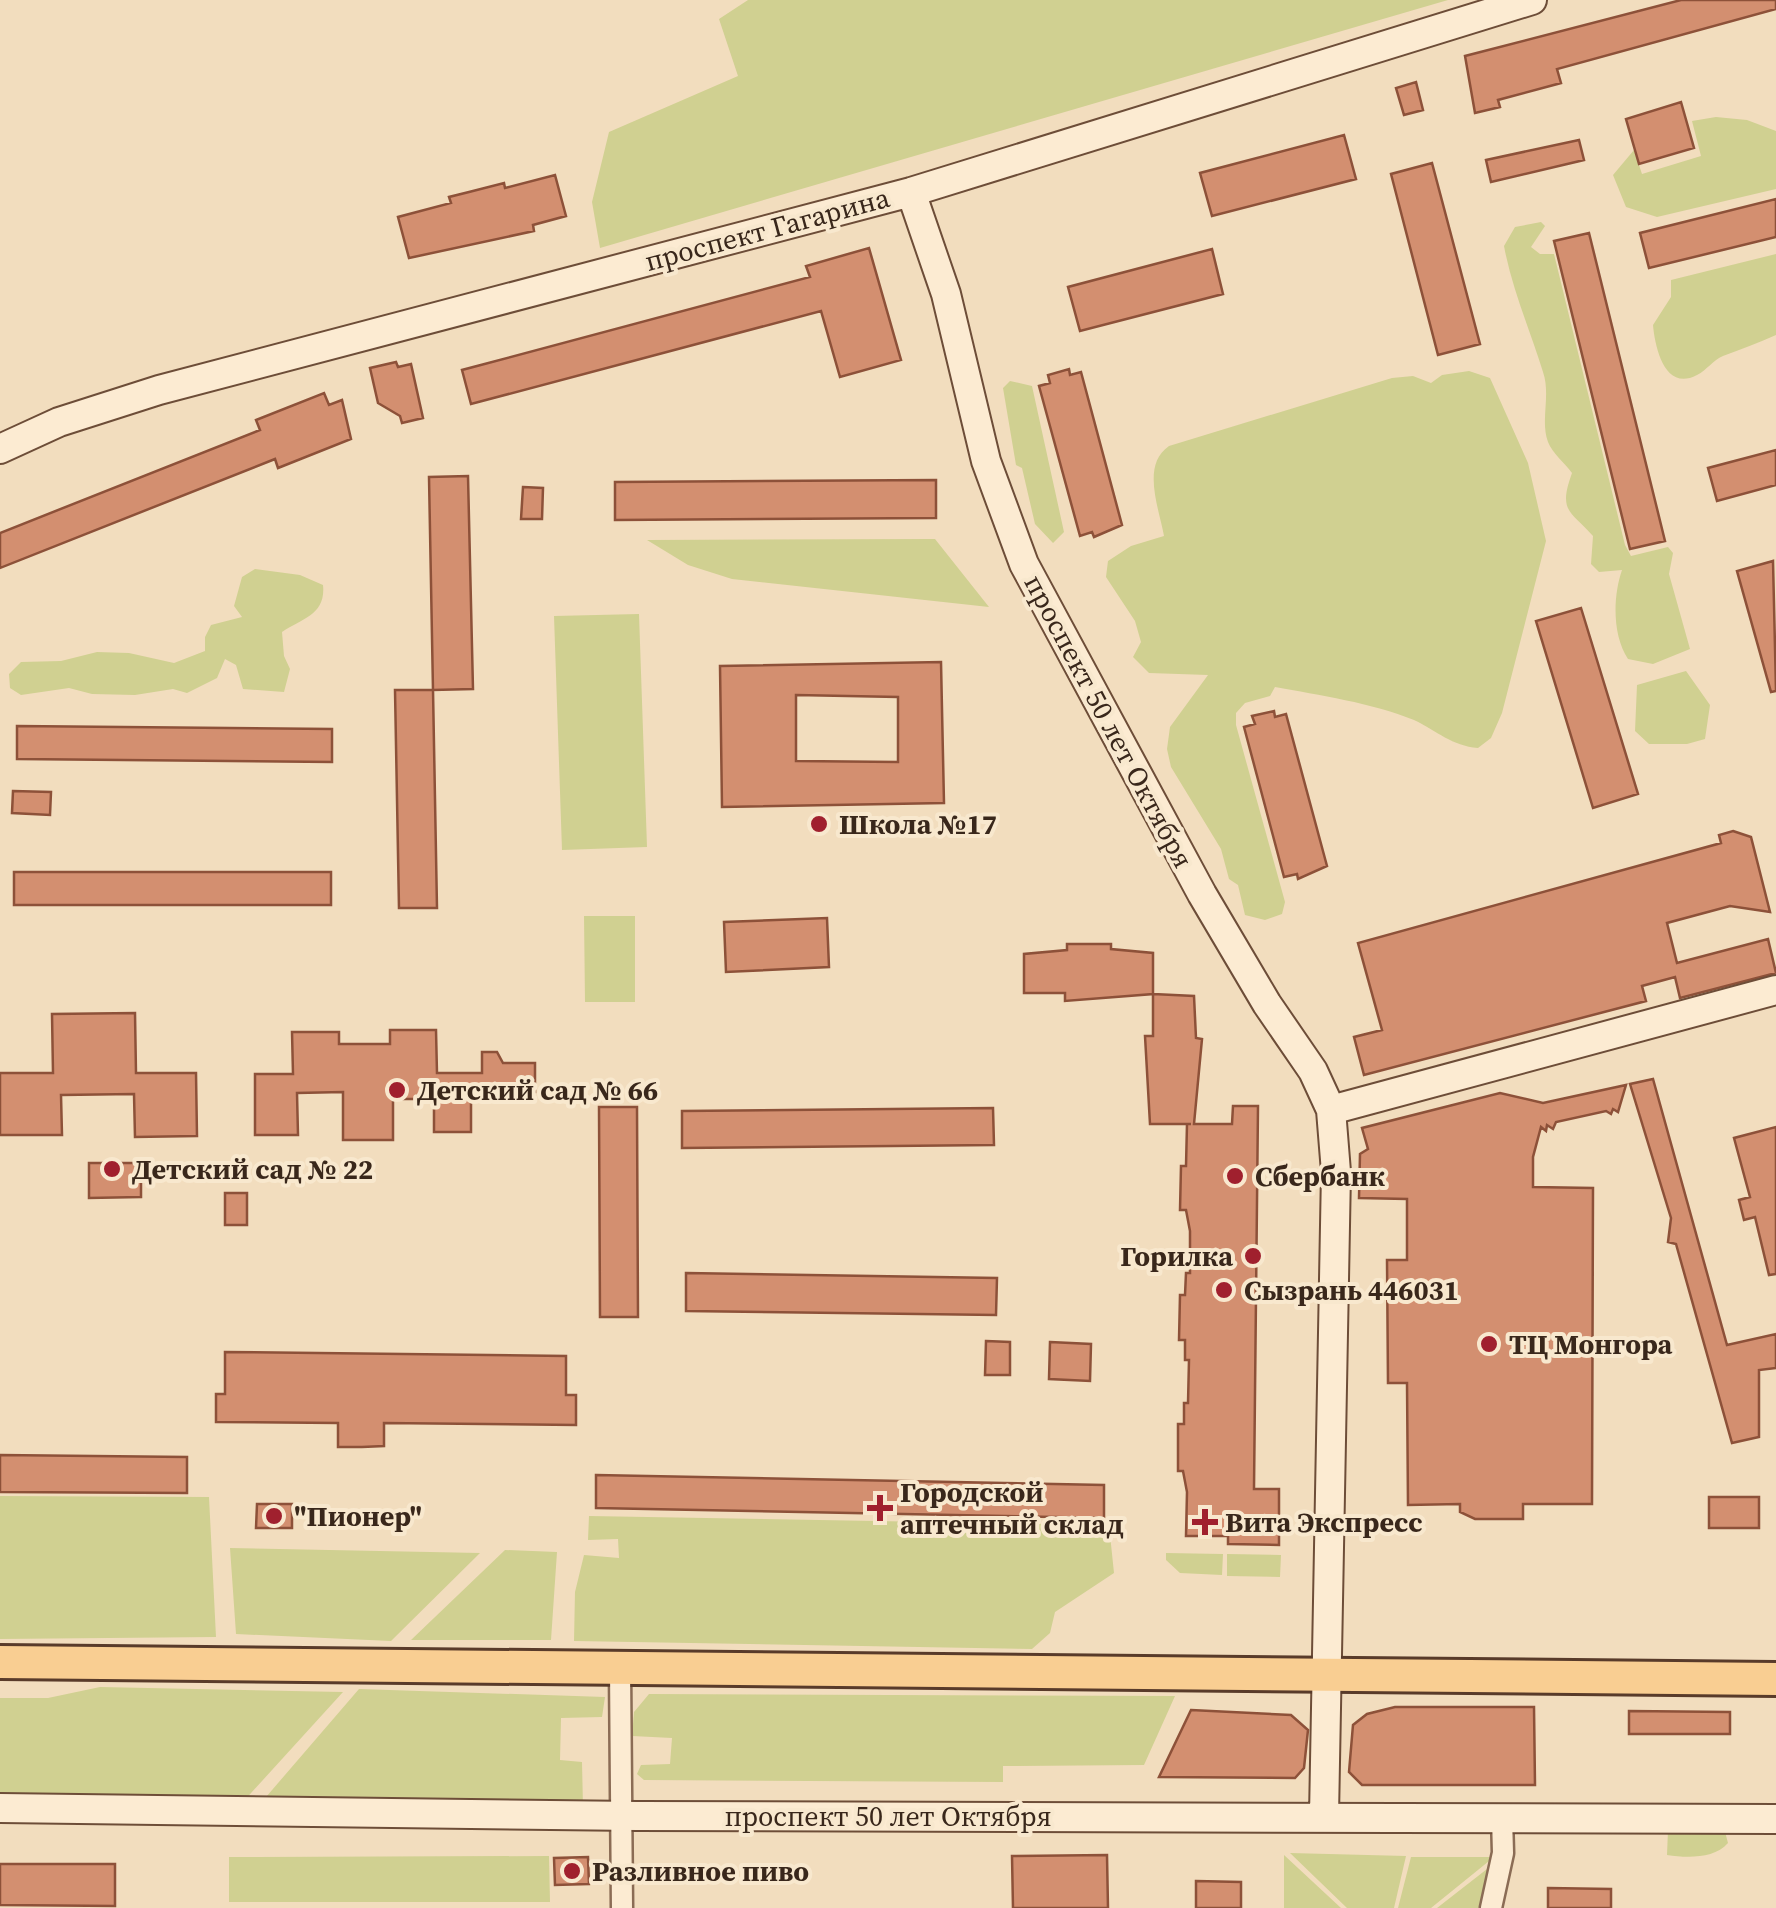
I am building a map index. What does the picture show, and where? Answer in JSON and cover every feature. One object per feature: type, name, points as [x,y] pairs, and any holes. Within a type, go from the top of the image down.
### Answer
[{"type":"main road","points":[[0,1662],[1776,1679]]},
{"type":"street","name":"проспект Гагарина","points":[[0,449],[59,422],[158,390],[911,192],[1532,0]]},
{"type":"street","name":"проспект 50 лет Октября","points":[[911,192],[946,294],[986,461],[1024,564],[1202,894],[1267,1004],[1314,1071],[1331,1110],[1336,1172],[1324,1816]]},
{"type":"street","points":[[1331,1110],[1776,990]]},
{"type":"street","points":[[620,1669],[622,1908]]},
{"type":"street","name":"проспект 50 лет Октября","points":[[0,1808],[620,1816],[1776,1819]]},
{"type":"street","points":[[1492,1908],[1504,1853],[1502,1817]]},
{"type":"green space","points":[[748,0],[1448,0],[600,248],[592,202],[609,132],[738,76],[719,19]]},
{"type":"green space","points":[[1716,117],[1747,120],[1776,131],[1776,189],[1657,217],[1626,207],[1613,175],[1634,150],[1642,174],[1701,156],[1692,121]]},
{"type":"green space","points":[[1541,222],[1545,226],[1531,247],[1540,254],[1554,254],[1625,545],[1631,556],[1668,547],[1673,553],[1669,574],[1690,649],[1653,664],[1628,659],[1623,649],[1616,615],[1622,570],[1599,572],[1591,564],[1593,536],[1566,503],[1572,473],[1548,442],[1545,381],[1504,246],[1515,227]]},
{"type":"green space","points":[[1776,254],[1776,335],[1719,358],[1686,379],[1670,373],[1659,355],[1653,325],[1671,297],[1671,280]]},
{"type":"green space","points":[[1469,371],[1490,378],[1528,463],[1546,541],[1502,713],[1491,738],[1478,748],[1452,741],[1398,714],[1327,696],[1275,687],[1270,696],[1245,703],[1236,713],[1236,725],[1285,902],[1282,914],[1265,920],[1245,915],[1238,885],[1229,879],[1221,849],[1171,767],[1167,749],[1170,727],[1208,675],[1149,673],[1133,657],[1141,642],[1135,621],[1106,577],[1108,561],[1131,546],[1164,536],[1154,475],[1161,454],[1169,446],[1392,378],[1413,376],[1431,383],[1442,375]]},
{"type":"green space","points":[[1010,381],[1032,386],[1064,532],[1053,543],[1035,524],[1022,468],[1016,465],[1003,388]]},
{"type":"green space","points":[[935,539],[989,607],[732,579],[688,565],[647,540]]},
{"type":"green space","points":[[255,569],[300,575],[323,585],[317,609],[282,632],[284,656],[290,669],[284,692],[243,689],[236,665],[225,659],[217,678],[187,693],[173,689],[135,695],[92,694],[69,688],[21,695],[10,688],[9,674],[21,662],[61,661],[97,652],[129,653],[174,663],[205,651],[205,637],[211,625],[242,617],[234,606],[242,577]]},
{"type":"green space","points":[[639,614],[647,847],[562,850],[554,616]]},
{"type":"green space","points":[[1686,671],[1710,705],[1705,739],[1687,744],[1649,744],[1635,731],[1637,685]]},
{"type":"green space","points":[[584,916],[635,916],[635,1002],[585,1002]]},
{"type":"green space","points":[[0,1496],[209,1497],[216,1637],[0,1639]]},
{"type":"green space","points":[[589,1516],[1109,1525],[1114,1573],[1055,1612],[1050,1633],[1032,1649],[574,1641],[575,1592],[584,1555],[619,1558],[618,1539],[588,1540]]},
{"type":"green space","points":[[230,1548],[480,1553],[391,1641],[236,1634]]},
{"type":"green space","points":[[505,1550],[557,1552],[551,1640],[411,1640]]},
{"type":"green space","points":[[1166,1553],[1223,1554],[1222,1575],[1180,1573],[1166,1560]]},
{"type":"green space","points":[[1227,1554],[1281,1555],[1280,1577],[1227,1576]]},
{"type":"green space","points":[[100,1687],[343,1692],[242,1803],[0,1801],[0,1698],[48,1698]]},
{"type":"green space","points":[[359,1689],[605,1697],[602,1717],[561,1718],[560,1760],[582,1762],[583,1807],[260,1804]]},
{"type":"green space","points":[[649,1694],[1175,1696],[1144,1765],[1003,1766],[1003,1782],[644,1780],[637,1774],[641,1765],[670,1764],[672,1738],[632,1736],[634,1712]]},
{"type":"green space","points":[[1724,1828],[1728,1843],[1715,1852],[1691,1857],[1667,1855],[1668,1830]]},
{"type":"green space","points":[[1290,1853],[1406,1856],[1394,1908],[1347,1908]]},
{"type":"green space","points":[[1284,1855],[1341,1908],[1284,1908]]},
{"type":"green space","points":[[549,1856],[550,1902],[229,1902],[229,1857]]},
{"type":"green space","points":[[1411,1857],[1494,1857],[1431,1908],[1398,1908]]},
{"type":"green space","points":[[1496,1862],[1488,1908],[1437,1908]]},
{"type":"building","points":[[1681,0],[1776,0],[1776,9],[1557,69],[1561,83],[1498,100],[1500,107],[1475,113],[1465,56]]},
{"type":"building","points":[[1416,82],[1423,110],[1404,115],[1396,88]]},
{"type":"building","points":[[1681,102],[1694,148],[1639,164],[1626,119]]},
{"type":"building","points":[[1344,135],[1356,179],[1212,216],[1200,173]]},
{"type":"building","points":[[1579,140],[1584,160],[1491,182],[1486,160]]},
{"type":"building","points":[[1432,163],[1480,344],[1438,355],[1391,174]]},
{"type":"building","points":[[555,175],[566,216],[533,225],[534,231],[409,258],[398,217],[451,203],[449,197]]},
{"type":"building","points":[[1776,199],[1776,237],[1649,268],[1640,233]]},
{"type":"building","points":[[1589,233],[1665,541],[1630,549],[1554,241]]},
{"type":"building","points":[[869,248],[901,360],[840,377],[821,311],[471,404],[462,370],[810,277],[806,266]]},
{"type":"building","points":[[1212,249],[1223,294],[1080,331],[1068,287]]},
{"type":"building","points":[[396,362],[398,367],[411,364],[423,418],[402,423],[400,416],[378,403],[370,368]]},
{"type":"building","points":[[1069,369],[1070,375],[1081,372],[1122,525],[1094,537],[1092,532],[1080,536],[1039,386],[1050,383],[1048,375]]},
{"type":"building","points":[[324,393],[329,405],[342,400],[351,439],[278,468],[275,459],[0,568],[0,533],[260,430],[256,420]]},
{"type":"building","points":[[1776,450],[1776,485],[1717,501],[1708,468]]},
{"type":"building","points":[[468,476],[473,689],[433,690],[429,477]]},
{"type":"building","points":[[936,480],[936,518],[615,520],[615,482]]},
{"type":"building","points":[[523,487],[543,488],[542,519],[521,519]]},
{"type":"building","points":[[1773,561],[1776,691],[1771,692],[1737,571]]},
{"type":"building","points":[[1581,608],[1638,794],[1593,808],[1536,621]]},
{"type":"building","points":[[941,662],[944,803],[722,807],[720,666]],"holes":[[[796,695],[898,697],[898,762],[796,761]]]},
{"type":"building","points":[[395,690],[433,690],[437,908],[399,908]]},
{"type":"building","points":[[1274,711],[1275,717],[1286,714],[1327,866],[1298,879],[1297,874],[1284,877],[1244,727],[1255,724],[1252,716]]},
{"type":"building","points":[[17,726],[332,729],[332,762],[17,759]]},
{"type":"building","points":[[13,791],[51,792],[50,815],[12,813]]},
{"type":"building","points":[[1733,831],[1751,837],[1770,912],[1730,906],[1667,923],[1677,963],[1768,939],[1776,973],[1680,998],[1675,977],[1642,986],[1646,1001],[1364,1075],[1354,1037],[1382,1030],[1358,943],[1721,843],[1719,835]]},
{"type":"building","points":[[14,872],[331,872],[331,905],[14,905]]},
{"type":"building","points":[[827,918],[829,967],[726,972],[724,922]]},
{"type":"building","points":[[1067,944],[1111,944],[1111,949],[1153,953],[1153,994],[1065,1001],[1065,993],[1024,993],[1024,954],[1067,950]]},
{"type":"building","points":[[1153,994],[1194,996],[1196,1038],[1202,1039],[1194,1124],[1232,1124],[1233,1106],[1258,1106],[1254,1489],[1279,1489],[1279,1545],[1228,1544],[1228,1536],[1186,1536],[1187,1492],[1183,1471],[1178,1471],[1178,1424],[1184,1424],[1184,1403],[1188,1403],[1189,1360],[1185,1360],[1185,1340],[1179,1340],[1180,1295],[1185,1295],[1186,1273],[1190,1273],[1190,1231],[1186,1210],[1180,1210],[1187,1124],[1150,1124],[1145,1036],[1153,1036]]},
{"type":"building","points":[[135,1013],[136,1073],[196,1073],[197,1136],[135,1137],[134,1094],[61,1095],[62,1135],[0,1135],[0,1073],[53,1073],[52,1014]]},
{"type":"building","points":[[390,1030],[436,1030],[437,1073],[482,1073],[482,1052],[497,1052],[503,1063],[535,1063],[535,1092],[471,1092],[471,1132],[434,1132],[434,1099],[393,1099],[393,1140],[343,1140],[343,1092],[297,1093],[298,1135],[255,1135],[255,1074],[293,1074],[292,1032],[339,1032],[339,1044],[390,1044]]},
{"type":"building","name":"ТЦ Монгора","points":[[1653,1079],[1727,1345],[1776,1334],[1776,1368],[1759,1370],[1759,1437],[1732,1443],[1676,1244],[1668,1242],[1671,1218],[1630,1084]]},
{"type":"building","name":"ТЦ Монгора","points":[[1626,1085],[1618,1112],[1613,1109],[1611,1114],[1606,1111],[1556,1122],[1553,1129],[1547,1125],[1546,1131],[1541,1127],[1533,1157],[1533,1187],[1593,1188],[1592,1504],[1523,1504],[1523,1519],[1475,1519],[1460,1512],[1460,1504],[1408,1505],[1407,1383],[1388,1383],[1387,1260],[1407,1260],[1407,1199],[1359,1198],[1360,1154],[1368,1149],[1362,1128],[1500,1093],[1543,1103]]},
{"type":"building","points":[[599,1107],[637,1107],[638,1317],[600,1317]]},
{"type":"building","points":[[993,1108],[994,1145],[682,1148],[682,1111]]},
{"type":"building","points":[[1776,1127],[1776,1274],[1769,1275],[1755,1217],[1744,1220],[1739,1200],[1750,1197],[1734,1138]]},
{"type":"building","points":[[89,1163],[141,1163],[141,1197],[89,1198]]},
{"type":"building","points":[[225,1193],[247,1193],[247,1225],[225,1225]]},
{"type":"building","points":[[686,1273],[997,1278],[996,1315],[686,1311]]},
{"type":"building","points":[[986,1341],[1010,1342],[1010,1375],[985,1375]]},
{"type":"building","points":[[1050,1342],[1091,1344],[1090,1381],[1049,1379]]},
{"type":"building","points":[[225,1352],[566,1356],[566,1395],[576,1395],[576,1425],[384,1423],[384,1446],[338,1447],[338,1423],[216,1422],[216,1394],[225,1394]]},
{"type":"building","points":[[0,1455],[187,1457],[187,1493],[0,1492]]},
{"type":"building","points":[[596,1475],[1104,1485],[1104,1518],[596,1508]]},
{"type":"building","points":[[1709,1497],[1759,1497],[1759,1528],[1709,1528]]},
{"type":"building","name":"\"Пионер\"","points":[[257,1504],[292,1504],[292,1528],[256,1528]]},
{"type":"building","points":[[1395,1707],[1534,1707],[1535,1785],[1362,1785],[1349,1772],[1353,1725],[1367,1714]]},
{"type":"building","points":[[1191,1710],[1291,1715],[1308,1730],[1304,1768],[1295,1778],[1159,1777]]},
{"type":"building","points":[[1629,1711],[1730,1712],[1730,1734],[1629,1734]]},
{"type":"building","points":[[1107,1855],[1108,1908],[1013,1908],[1012,1856]]},
{"type":"building","name":"Разливное пиво","points":[[588,1857],[589,1884],[555,1885],[554,1858]]},
{"type":"building","points":[[0,1864],[115,1864],[115,1906],[0,1905]]},
{"type":"building","points":[[1196,1881],[1241,1882],[1241,1908],[1196,1908]]},
{"type":"building","points":[[1548,1888],[1611,1889],[1611,1908],[1548,1908]]},
{"type":"place","name":"Школа №17","points":[[819,824]]},
{"type":"place","name":"Детский сад № 66","points":[[397,1090]]},
{"type":"place","name":"Детский сад № 22","points":[[112,1169]]},
{"type":"place","name":"Сбербанк","points":[[1235,1176]]},
{"type":"place","name":"Горилка","points":[[1253,1256]]},
{"type":"place","name":"Сызрань 446031","points":[[1224,1290]]},
{"type":"place","name":"ТЦ Монгора","points":[[1489,1344]]},
{"type":"place","name":"Городской аптечный склад","points":[[880,1508]]},
{"type":"place","name":"\"Пионер\"","points":[[274,1516]]},
{"type":"place","name":"Вита Экспресс","points":[[1205,1522]]},
{"type":"place","name":"Разливное пиво","points":[[572,1871]]}]
